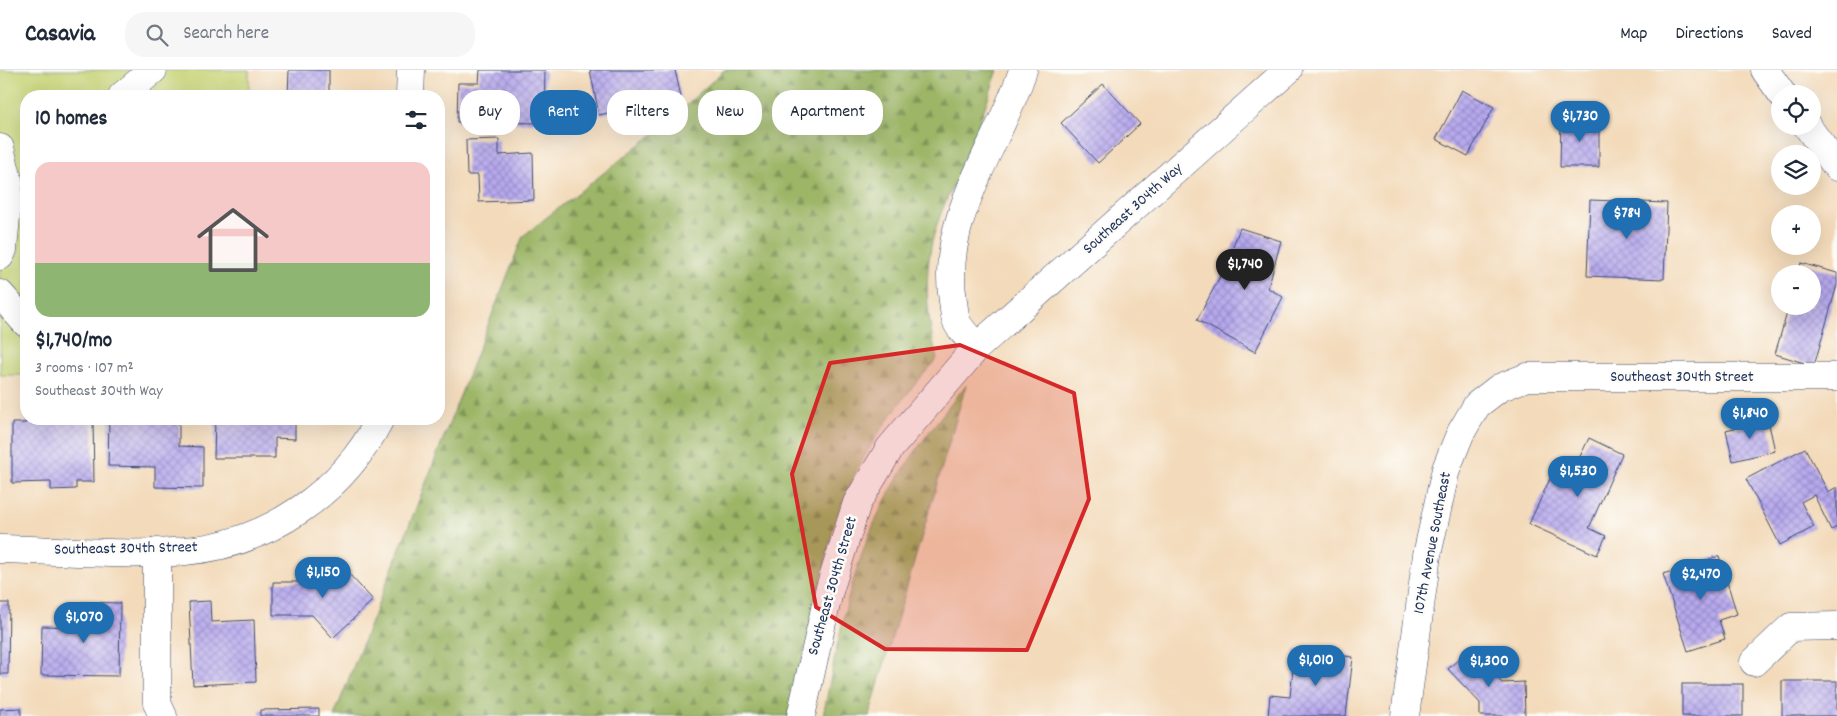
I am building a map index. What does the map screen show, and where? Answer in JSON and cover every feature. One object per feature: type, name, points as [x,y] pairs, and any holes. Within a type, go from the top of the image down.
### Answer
[{"type":"street","points":[[129,90],[153,70]]},
{"type":"street","points":[[410,90],[411,70]]},
{"type":"street","points":[[977,347],[956,321],[950,282],[955,234],[970,190],[1023,70]]},
{"type":"street","name":"Southeast 304th Way","points":[[977,347],[1288,70]]},
{"type":"street","points":[[1765,70],[1776,85]]},
{"type":"street","points":[[1814,135],[1837,167]]},
{"type":"street","points":[[0,148],[9,184],[3,250],[0,256]]},
{"type":"street","points":[[0,294],[20,316]]},
{"type":"street","name":"Southeast 304th Street","points":[[801,716],[829,591],[857,502],[890,448],[977,347]]},
{"type":"street","name":"Southeast 304th Street","points":[[1528,377],[1837,377]]},
{"type":"street","name":"107th Avenue Southeast","points":[[1405,716],[1427,555],[1446,469],[1460,434],[1478,405],[1499,388],[1528,377]]},
{"type":"street","name":"Southeast 304th Street","points":[[0,549],[186,551],[242,540],[306,506],[340,478],[368,442],[377,425]]},
{"type":"street","points":[[157,552],[157,703],[163,716]]},
{"type":"street","points":[[1754,662],[1791,627],[1837,626]]},
{"type":"highlighted area","points":[[960,345],[1074,393],[1089,499],[1027,650],[885,649],[816,607],[792,474],[830,363]]},
{"type":"green space","points":[[0,70],[249,70],[249,90],[20,90],[20,375],[0,375]]},
{"type":"green space","points":[[724,70],[998,70],[964,163],[942,209],[930,251],[927,287],[928,305],[937,359],[904,398],[877,436],[844,499],[834,524],[790,716],[334,716],[523,236],[652,135],[688,135],[688,104],[698,95],[698,135],[762,135],[762,90],[703,90]]},
{"type":"green space","points":[[966,385],[869,716],[823,716],[851,587],[874,524],[884,502],[909,461]]},
{"type":"building","points":[[289,70],[329,70],[329,90],[288,90]]},
{"type":"building","points":[[480,70],[545,70],[545,90],[530,90],[530,123],[520,123],[520,90],[460,90],[460,122],[457,122],[458,83],[479,83]]},
{"type":"building","points":[[590,70],[675,70],[679,90],[607,90],[607,113],[599,115],[597,90],[594,90]]},
{"type":"building","points":[[1103,84],[1140,124],[1098,163],[1061,123]]},
{"type":"building","points":[[1462,90],[1494,107],[1468,156],[1436,139]]},
{"type":"building","points":[[1561,118],[1599,118],[1599,167],[1560,167]]},
{"type":"building","points":[[499,139],[499,155],[533,153],[534,200],[479,202],[478,175],[467,175],[466,140]]},
{"type":"building","points":[[1590,200],[1667,203],[1664,279],[1587,276]]},
{"type":"building","points":[[1240,228],[1281,241],[1268,288],[1283,297],[1255,352],[1197,320],[1225,267]]},
{"type":"building","points":[[1821,269],[1837,273],[1837,285],[1814,366],[1775,354],[1786,315],[1821,315]]},
{"type":"building","points":[[1768,420],[1775,451],[1733,461],[1726,430]]},
{"type":"building","points":[[12,423],[20,423],[20,425],[93,425],[94,482],[76,482],[76,489],[51,490],[51,482],[12,483]]},
{"type":"building","points":[[109,425],[179,425],[179,446],[203,447],[203,488],[155,487],[155,467],[108,466]]},
{"type":"building","points":[[215,425],[295,425],[295,439],[275,438],[275,458],[214,458]]},
{"type":"building","points":[[1589,438],[1622,454],[1589,528],[1606,536],[1597,555],[1529,524],[1555,468],[1571,475]]},
{"type":"building","points":[[1805,448],[1828,492],[1837,487],[1837,527],[1831,530],[1814,495],[1801,502],[1814,527],[1780,545],[1746,479]]},
{"type":"building","points":[[1719,556],[1737,614],[1719,620],[1725,639],[1688,651],[1663,574]]},
{"type":"building","points":[[336,560],[373,600],[333,638],[312,615],[273,615],[273,582],[312,582]]},
{"type":"building","points":[[210,601],[211,622],[254,620],[256,682],[193,685],[189,602]]},
{"type":"building","points":[[81,602],[120,603],[119,676],[41,675],[42,626],[81,627]]},
{"type":"building","points":[[0,603],[9,603],[8,674],[0,674]]},
{"type":"building","points":[[1470,648],[1502,683],[1524,682],[1525,716],[1480,716],[1480,703],[1448,669]]},
{"type":"building","points":[[1295,650],[1353,657],[1346,716],[1268,716],[1270,695],[1290,697]]},
{"type":"building","points":[[1782,681],[1837,681],[1837,716],[1782,716]]},
{"type":"building","points":[[1682,684],[1743,684],[1743,716],[1682,716]]},
{"type":"building","points":[[21,708],[21,716],[0,716],[0,709]]},
{"type":"building","points":[[319,709],[319,716],[260,716],[260,710]]}]
